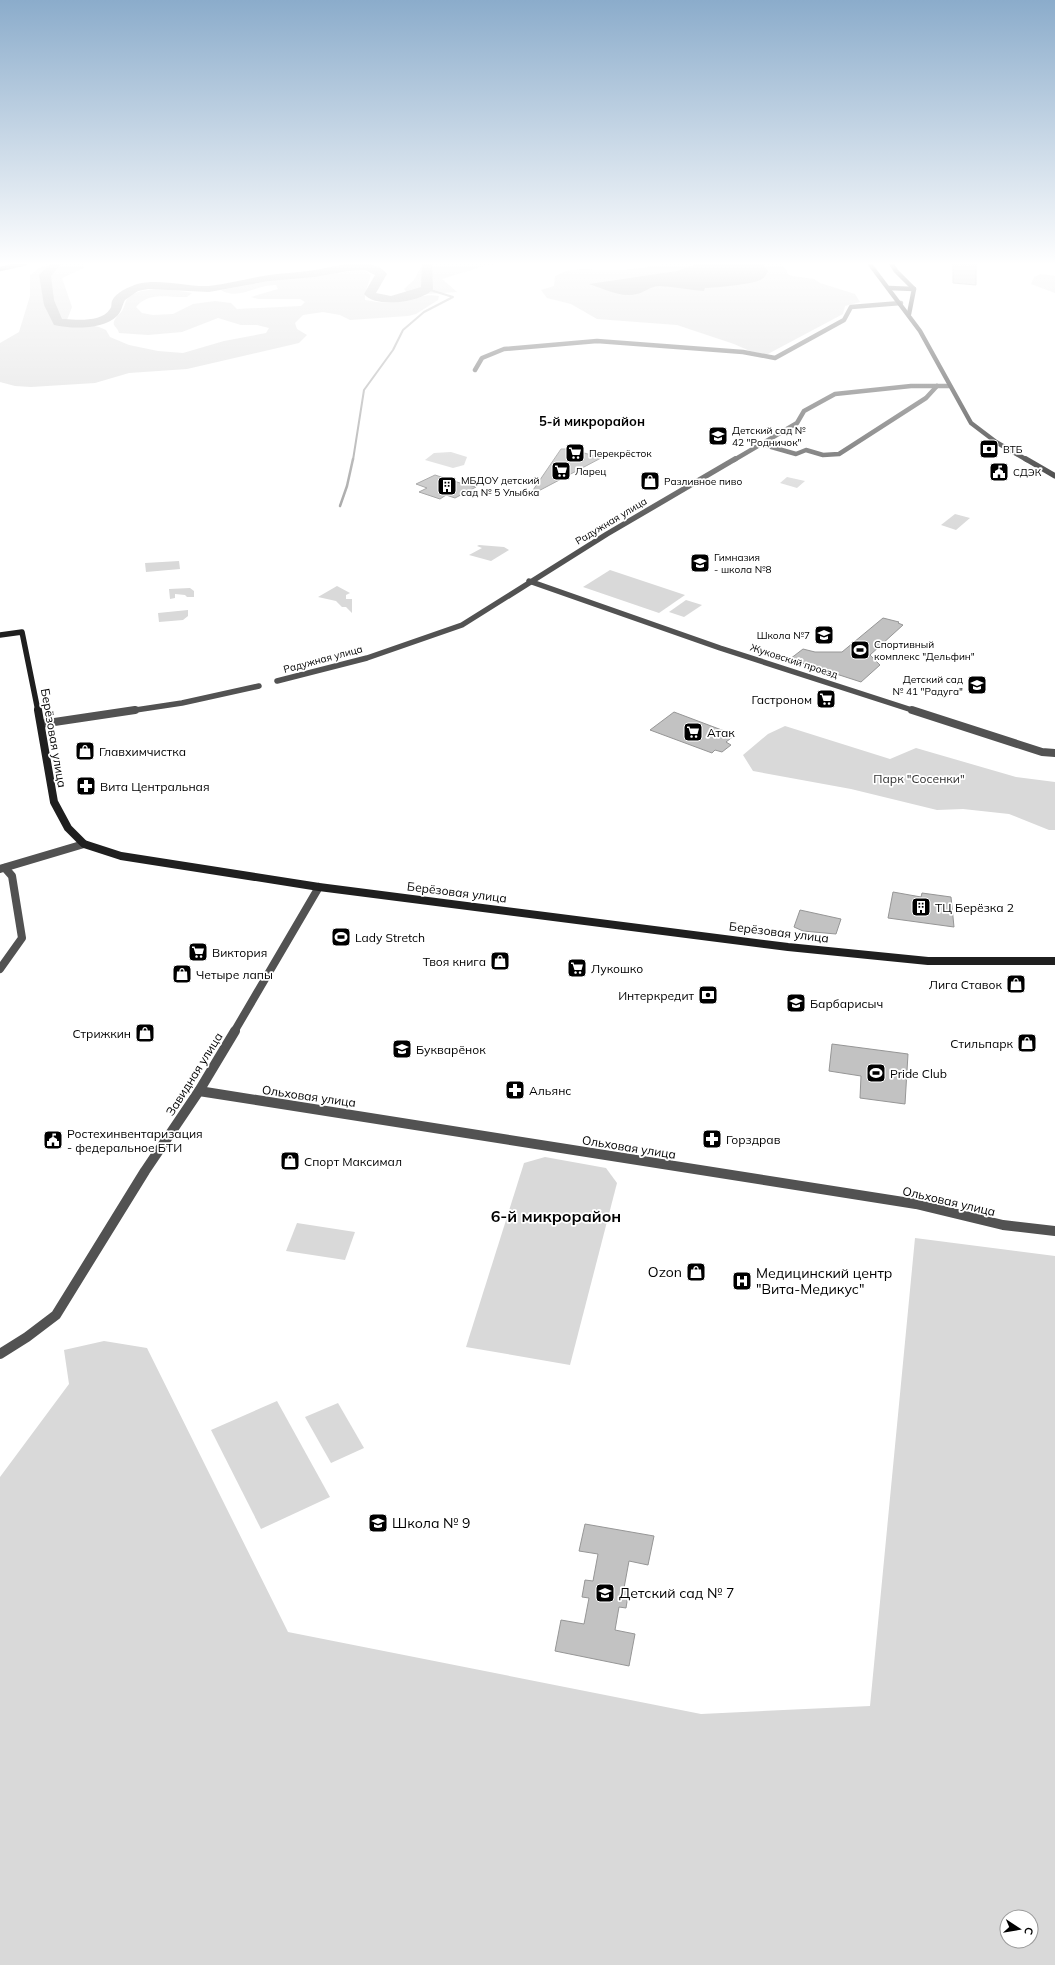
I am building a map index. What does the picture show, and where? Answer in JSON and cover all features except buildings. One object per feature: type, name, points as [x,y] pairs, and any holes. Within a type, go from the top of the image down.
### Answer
[{"type":"street","points":[[475,370],[482,358],[490,355]]},
{"type":"street","points":[[757,355],[775,358],[781,355]]},
{"type":"street","points":[[934,355],[971,423],[996,442],[1055,476]]},
{"type":"street","name":"Радужная улица","points":[[277,682],[367,658],[462,625],[529,581],[797,423],[804,411],[835,394],[911,386],[950,386]]},
{"type":"street","points":[[761,444],[796,454],[806,450],[823,454],[839,454],[926,398],[937,386]]},
{"type":"street","name":"Жуковский проезд","points":[[529,581],[594,605],[803,675],[1042,752],[1055,753]]},
{"type":"street","name":"Берёзовая улица","points":[[0,635],[22,632],[40,724],[50,786],[54,802],[68,828],[84,844],[121,856],[319,887],[910,960],[1055,961]]},
{"type":"street","points":[[40,724],[182,703],[259,686]]},
{"type":"street","points":[[3,869],[84,844]]},
{"type":"street","points":[[0,969],[22,938],[12,876],[3,869]]},
{"type":"street","name":"Завидная улица","points":[[0,1354],[27,1337],[56,1314],[146,1171],[199,1091],[319,887]]},
{"type":"street","name":"Ольховая улица","points":[[199,1091],[368,1116],[851,1195],[916,1204],[1003,1225],[1055,1231]]},
{"type":"green space","points":[[0,355],[249,355],[187,369],[129,373],[95,383],[31,387],[15,386],[0,382]]},
{"type":"green space","points":[[451,452],[467,457],[464,465],[453,468],[425,460],[434,453]]},
{"type":"green space","points":[[787,477],[805,481],[797,488],[780,483]]},
{"type":"green space","points":[[955,514],[970,518],[956,530],[941,525]]},
{"type":"green space","points":[[477,546],[504,547],[509,550],[491,561],[469,555],[482,548]]},
{"type":"green space","points":[[179,561],[180,569],[146,572],[145,563]]},
{"type":"green space","points":[[610,570],[685,595],[659,613],[583,587]]},
{"type":"green space","points":[[337,586],[350,593],[346,595],[346,599],[352,599],[352,613],[336,601],[318,597]]},
{"type":"green space","points":[[190,588],[194,591],[194,597],[175,594],[175,598],[170,599],[169,589]]},
{"type":"green space","points":[[686,600],[702,605],[684,617],[669,612]]},
{"type":"green space","points":[[188,610],[188,616],[183,620],[159,622],[158,613]]},
{"type":"green space","name":"Парк \"Сосенки\"","points":[[785,726],[890,759],[916,748],[1016,777],[1055,782],[1055,830],[1049,830],[1009,814],[963,809],[937,810],[851,789],[753,771],[743,755],[768,734]]},
{"type":"green space","points":[[545,1157],[606,1168],[617,1183],[570,1365],[466,1347],[524,1163]]},
{"type":"green space","points":[[297,1223],[355,1232],[345,1260],[286,1251]]},
{"type":"green space","points":[[915,1238],[1055,1256],[1055,1965],[0,1965],[0,1477],[69,1384],[64,1350],[104,1341],[147,1348],[288,1632],[701,1714],[870,1706]]},
{"type":"green space","points":[[277,1401],[330,1497],[261,1529],[211,1430]]},
{"type":"green space","points":[[338,1403],[364,1448],[331,1463],[305,1417]]},
{"type":"waterway","points":[[353,460],[364,390],[390,355]]},
{"type":"waterway","points":[[340,506],[347,486],[353,459]]},
{"type":"place","name":"Детский сад № 42 \"Родничок\"","points":[[718,436]]},
{"type":"place","name":"ВТБ","points":[[989,449]]},
{"type":"place","name":"Перекрёсток","points":[[575,453]]},
{"type":"place","name":"Ларец","points":[[561,471]]},
{"type":"place","name":"СДЭК","points":[[999,472]]},
{"type":"place","name":"Разливное пиво","points":[[650,481]]},
{"type":"place","name":"МБДОУ детский сад № 5 Улыбка","points":[[447,486]]},
{"type":"place","name":"Гимназия - школа №8","points":[[700,563]]},
{"type":"place","name":"Школа №7","points":[[824,635]]},
{"type":"place","name":"Спортивный комплекс \"Дельфин\"","points":[[860,650]]},
{"type":"place","name":"Детский сад № 41 \"Радуга\"","points":[[977,685]]},
{"type":"place","name":"Гастроном","points":[[826,699]]},
{"type":"place","name":"Атак","points":[[693,732]]},
{"type":"place","name":"Главхимчистка","points":[[85,751]]},
{"type":"place","name":"Вита Центральная","points":[[86,786]]},
{"type":"place","name":"ТЦ Берёзка 2","points":[[921,907]]},
{"type":"place","name":"Lady Stretch","points":[[341,937]]},
{"type":"place","name":"Виктория","points":[[198,952]]},
{"type":"place","name":"Твоя книга","points":[[500,961]]},
{"type":"place","name":"Лукошко","points":[[577,968]]},
{"type":"place","name":"Четыре лапы","points":[[182,974]]},
{"type":"place","name":"Лига Ставок","points":[[1016,984]]},
{"type":"place","name":"Интеркредит","points":[[708,995]]},
{"type":"place","name":"Барбарисыч","points":[[796,1003]]},
{"type":"place","name":"Стрижкин","points":[[145,1033]]},
{"type":"place","name":"Стильпарк","points":[[1027,1043]]},
{"type":"place","name":"Букварёнок","points":[[402,1049]]},
{"type":"place","name":"Pride Club","points":[[876,1073]]},
{"type":"place","name":"Альянс","points":[[515,1090]]},
{"type":"place","name":"Горздрав","points":[[712,1139]]},
{"type":"place","name":"Ростехинвентаризация - федеральное БТИ","points":[[53,1140]]},
{"type":"place","name":"Спорт Максимал","points":[[290,1161]]},
{"type":"place","name":"Ozon","points":[[696,1272]]},
{"type":"place","name":"Медицинский центр \"Вита-Медикус\"","points":[[742,1281]]},
{"type":"place","name":"Школа № 9","points":[[378,1523]]},
{"type":"place","name":"Детский сад № 7","points":[[605,1593]]},
{"type":"district","name":"5-й микрорайон","points":[[592,421]]},
{"type":"district","name":"6-й микрорайон","points":[[556,1216]]}]
